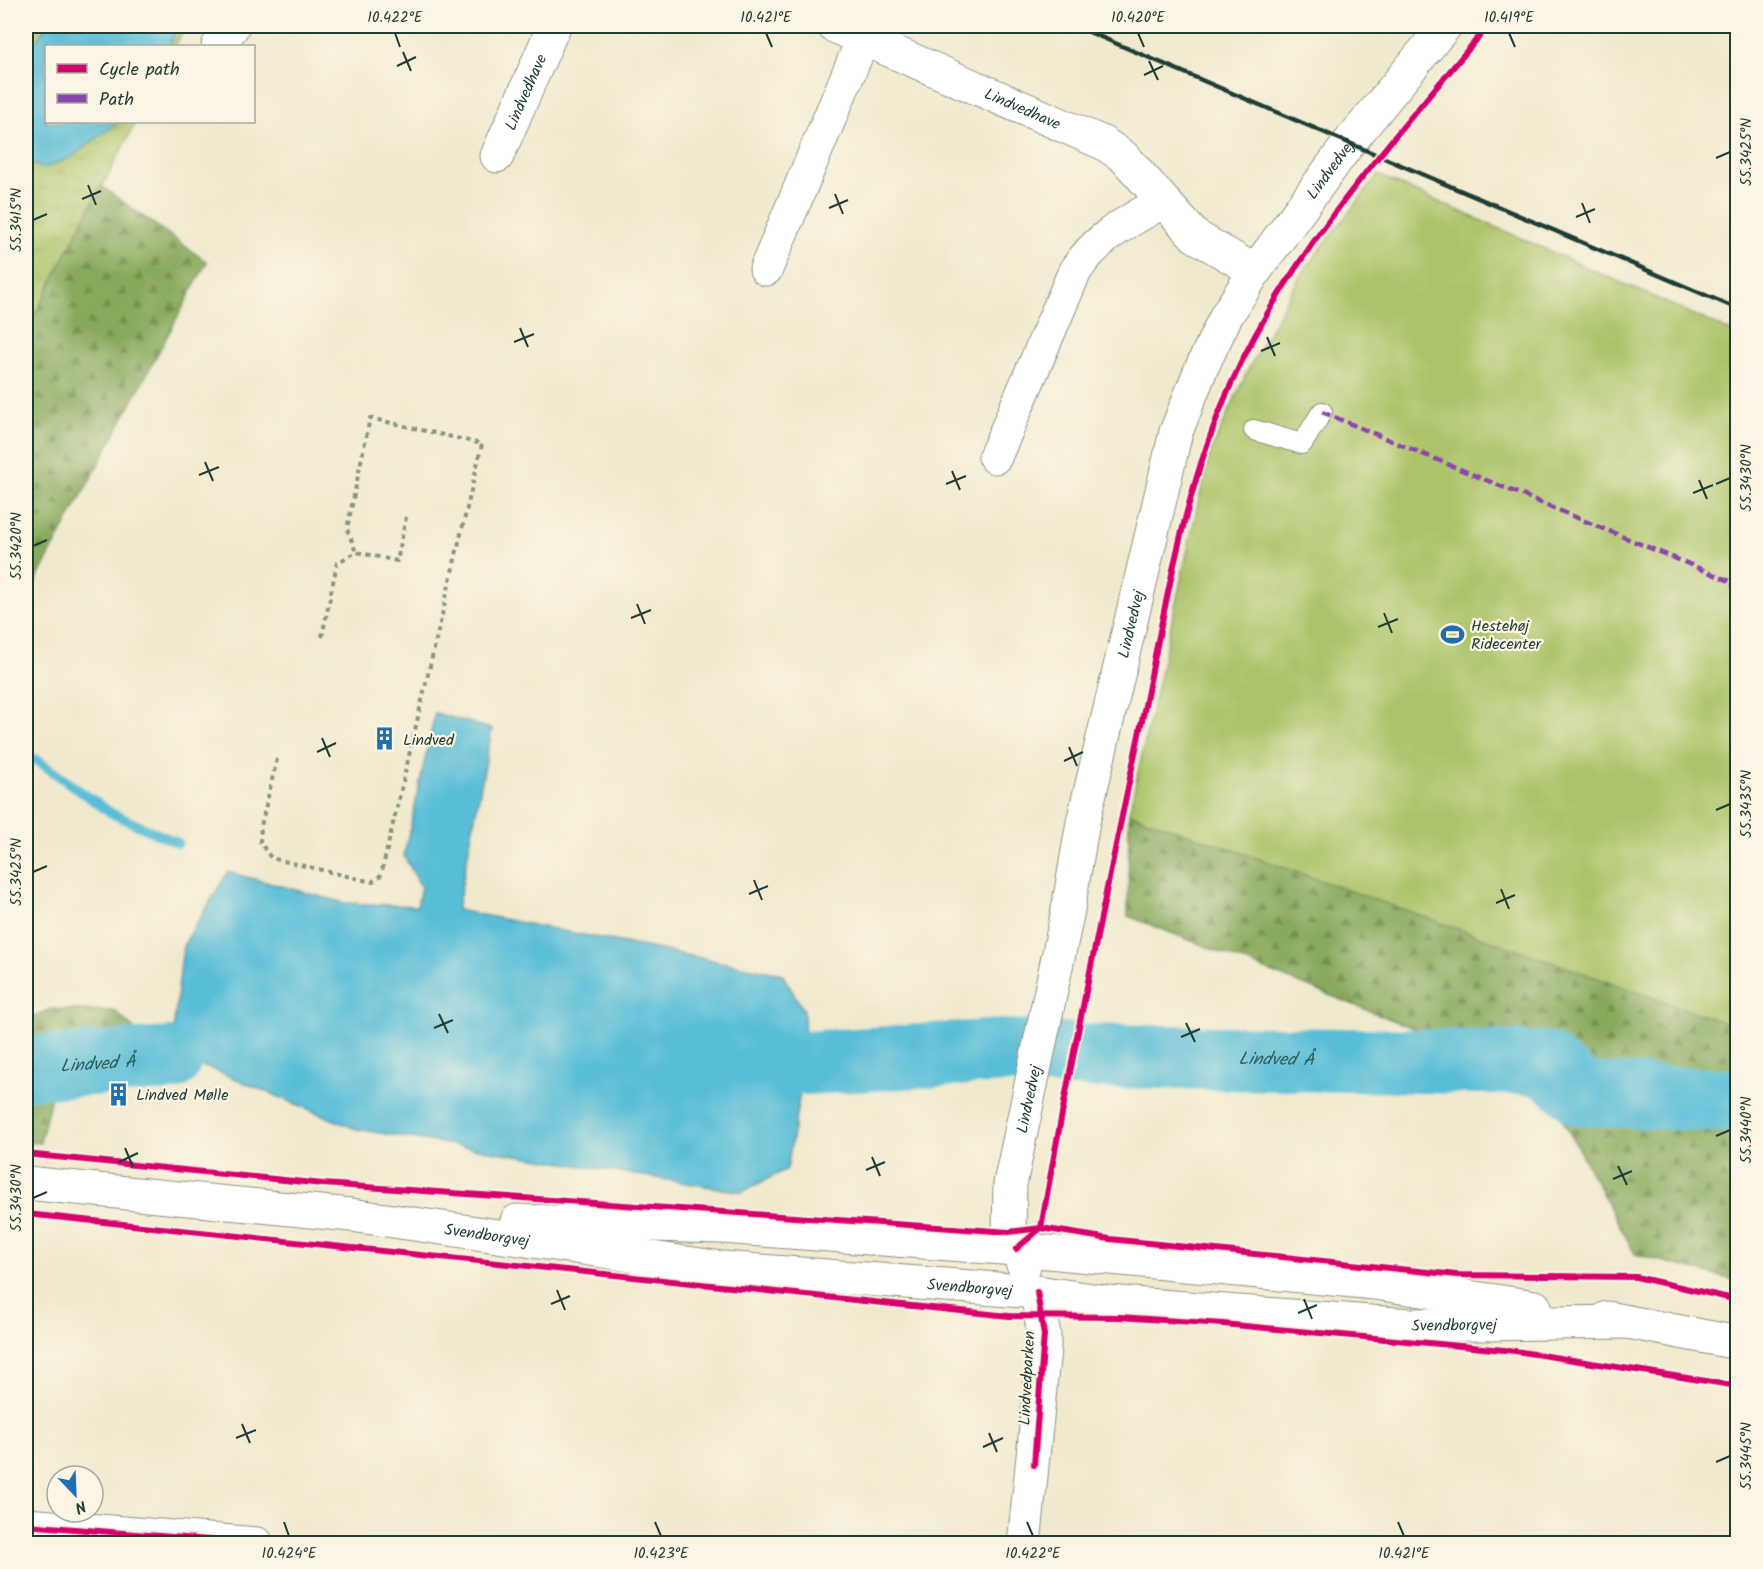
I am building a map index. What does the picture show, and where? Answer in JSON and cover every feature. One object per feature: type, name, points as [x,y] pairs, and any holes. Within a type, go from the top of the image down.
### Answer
[{"type":"street","points":[[219,45],[233,26]]},
{"type":"street","name":"Lindvedhave","points":[[497,156],[554,26]]},
{"type":"street","name":"Lindvedhave","points":[[834,26],[1103,143],[1124,157],[1162,202],[1195,236],[1255,271]]},
{"type":"street","name":"Lindvedvej","points":[[1037,1292],[1009,1232],[1010,1184],[1067,915],[1083,822],[1176,432],[1201,369],[1226,316],[1255,271],[1349,143],[1445,26]]},
{"type":"street","points":[[766,269],[863,39]]},
{"type":"street","points":[[995,457],[1075,271],[1089,249],[1107,234],[1162,202]]},
{"type":"street","name":"Svendborgvej","points":[[26,1183],[351,1215],[722,1268],[1037,1292],[1107,1302],[1369,1323],[1628,1322]]},
{"type":"street","name":"Svendborgvej","points":[[351,1215],[722,1227],[1016,1249],[1375,1283],[1628,1322],[1737,1343]]},
{"type":"street","name":"Lindvedparken","points":[[1024,1544],[1044,1349],[1037,1292]]},
{"type":"street","points":[[26,1525],[155,1539],[257,1544]]},
{"type":"lane","points":[[1254,430],[1302,444],[1322,412]]},
{"type":"path","points":[[277,759],[261,826],[260,842],[271,858],[372,882],[381,875],[482,444],[370,418],[347,529],[356,552]]},
{"type":"path","points":[[321,638],[337,563],[356,552],[397,561],[406,517]]},
{"type":"green space","points":[[26,26],[187,26],[175,45],[45,45],[45,123],[135,123],[26,332]]},
{"type":"green space","name":"Hestehøj Ridecenter","points":[[1378,175],[1737,334],[1737,1027],[1129,813],[1209,455],[1249,368],[1301,274]]},
{"type":"green space","points":[[101,186],[207,262],[26,599],[26,332]]},
{"type":"green space","points":[[1129,813],[1737,1027],[1737,1281],[1635,1254],[1540,1078],[1128,916]]},
{"type":"green space","points":[[51,1009],[115,1011],[139,1034],[131,1056],[61,1055],[40,1143],[26,1142],[26,1019]]},
{"type":"water","points":[[47,26],[177,26],[170,45],[45,45],[45,123],[117,123],[70,158],[44,168],[26,162],[26,77],[33,45]]},
{"type":"water","points":[[435,713],[492,729],[457,910],[782,974],[804,1011],[805,1063],[787,1169],[742,1192],[356,1129],[212,1069],[170,1059],[183,946],[228,872],[345,903],[417,906],[421,887],[404,856]]},
{"type":"waterway","points":[[26,755],[38,761],[111,813],[178,843]]},
{"type":"waterway","name":"Lindved Å","points":[[805,1063],[1004,1051],[1093,1056],[1544,1063],[1582,1094],[1738,1101]]},
{"type":"waterway","name":"Lindved Å","points":[[26,1068],[170,1059]]},
{"type":"railway","points":[[1075,26],[1738,309]]},
{"type":"marked path","points":[[1322,412],[1732,582],[1738,597]]},
{"type":"cycle path","points":[[1016,1249],[1041,1228],[1089,976],[1167,594],[1200,465],[1215,423],[1256,333],[1315,240],[1382,152],[1488,26]]},
{"type":"cycle path","points":[[26,1154],[323,1184],[1009,1232],[1041,1228],[1110,1239],[1457,1275],[1636,1277],[1738,1300]]},
{"type":"cycle path","points":[[26,1214],[1009,1316],[1119,1317],[1223,1324],[1515,1351],[1738,1386]]},
{"type":"cycle path","points":[[1034,1465],[1044,1335],[1037,1292]]},
{"type":"cycle path","points":[[26,1525],[257,1544]]},
{"type":"place","name":"Hestehøj Ridecenter","points":[[1453,634]]},
{"type":"place","name":"Lindved","points":[[385,739]]},
{"type":"place","name":"Lindved Mølle","points":[[118,1094]]}]
